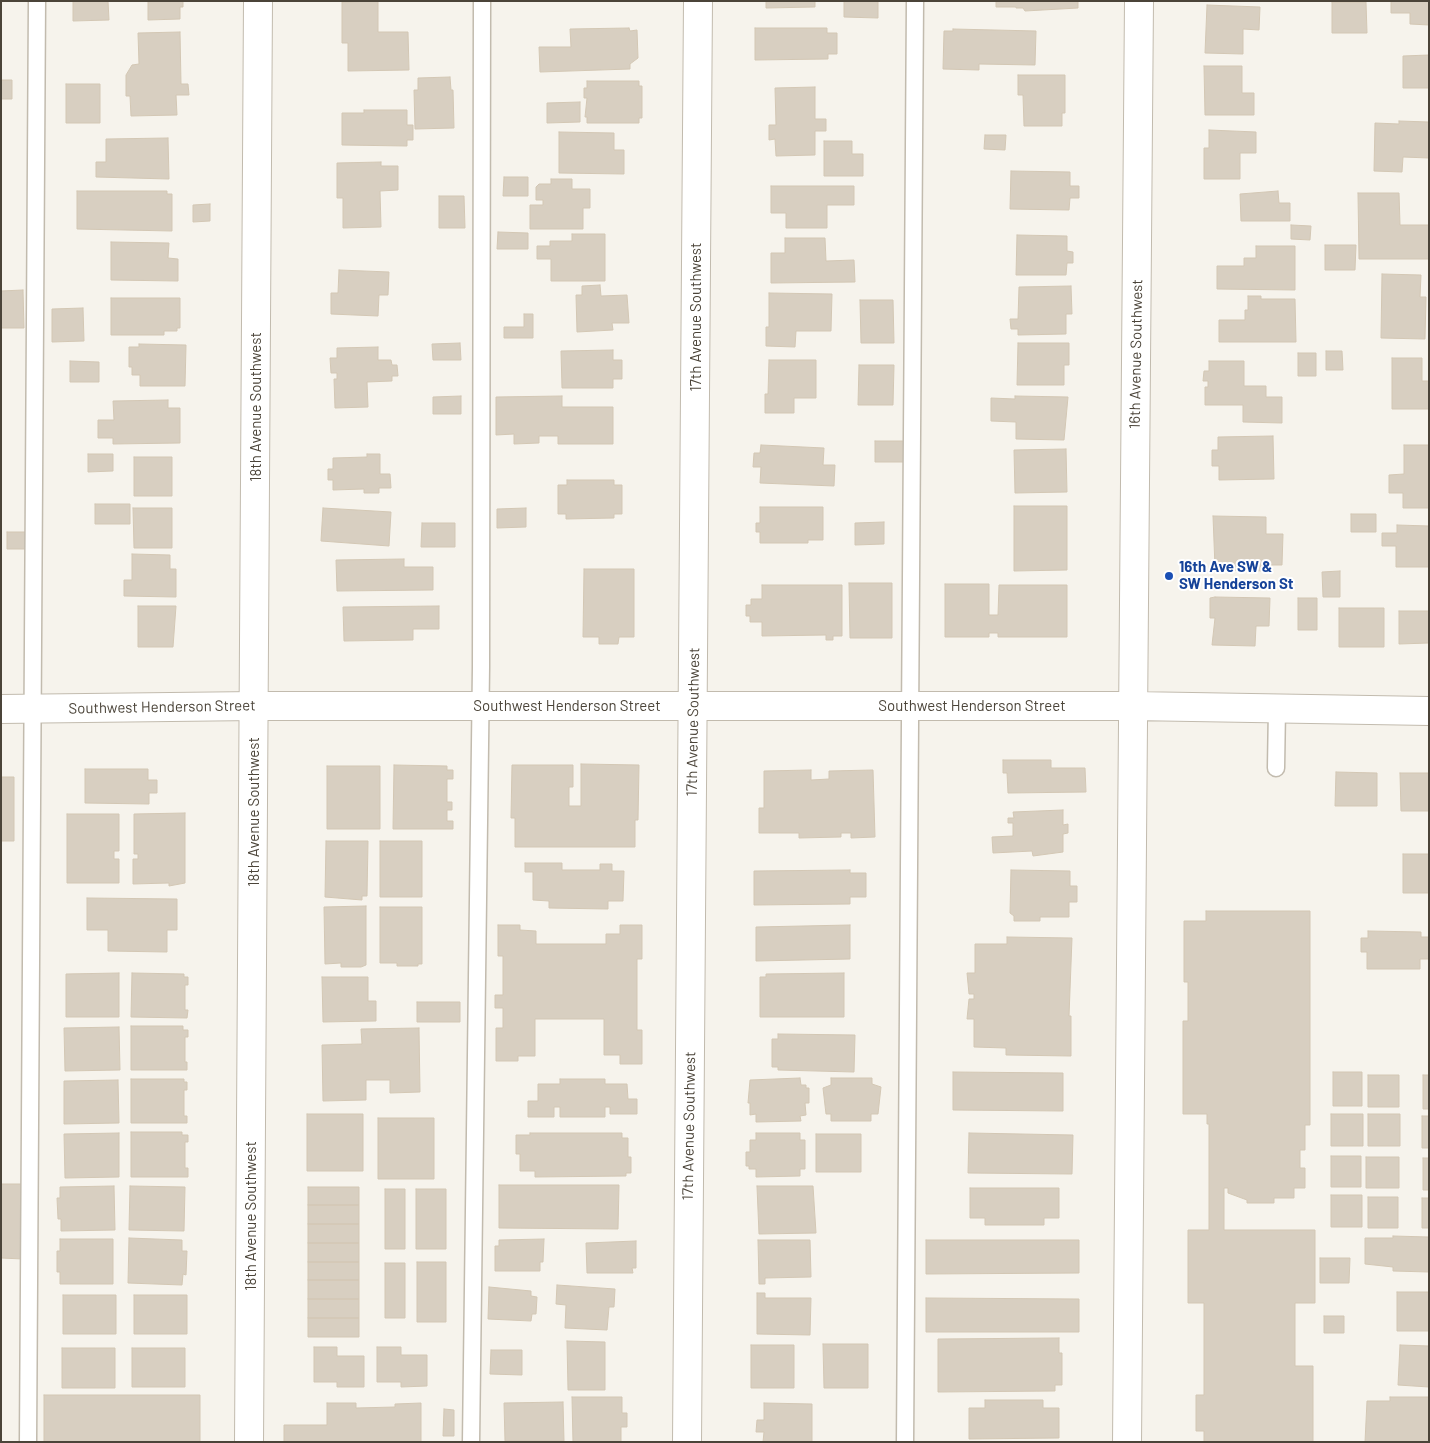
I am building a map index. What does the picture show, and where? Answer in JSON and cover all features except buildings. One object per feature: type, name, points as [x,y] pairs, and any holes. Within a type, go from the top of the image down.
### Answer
[{"type":"street","name":"18th Avenue Southwest","points":[[249,1442],[258,1]]},
{"type":"street","name":"17th Avenue Southwest","points":[[687,1442],[698,1]]},
{"type":"street","name":"16th Avenue Southwest","points":[[1127,1442],[1139,1]]},
{"type":"street","name":"Southwest Henderson Street","points":[[1,709],[255,706],[1133,706],[1429,711]]},
{"type":"lane","points":[[28,1442],[38,1]]},
{"type":"lane","points":[[471,1442],[480,706],[482,1]]},
{"type":"lane","points":[[905,1442],[915,1]]},
{"type":"lane","points":[[1276,768],[1277,708]]},
{"type":"place","name":"16th Ave SW & SW Henderson St","points":[[1169,576]]}]
